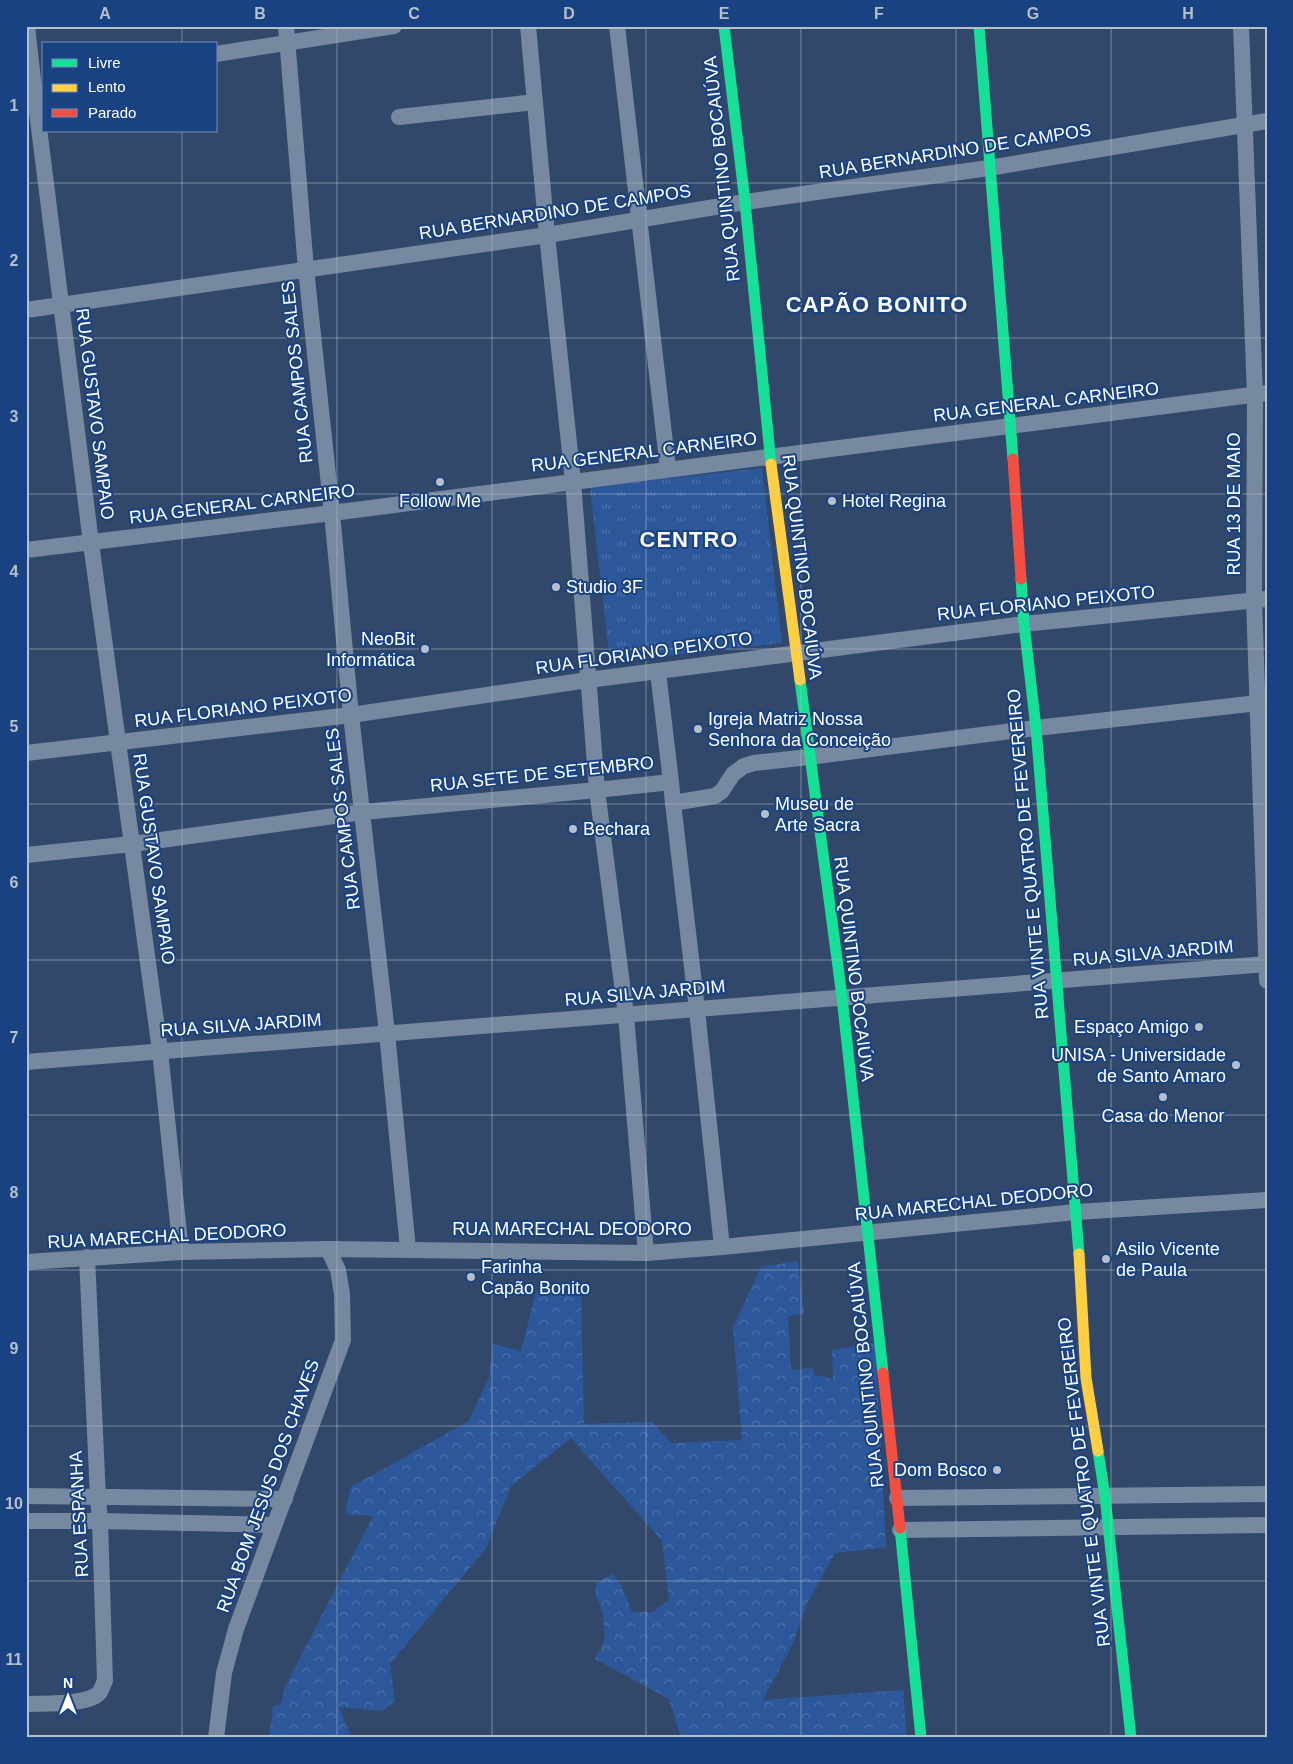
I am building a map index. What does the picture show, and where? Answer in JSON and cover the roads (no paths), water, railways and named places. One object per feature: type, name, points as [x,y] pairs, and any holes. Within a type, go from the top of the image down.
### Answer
[{"type":"street","name":"RUA GUSTAVO SAMPAIO","points":[[27,26],[91,543],[160,1051],[181,1252]]},
{"type":"street","name":"RUA CAMPOS SALES","points":[[286,26],[306,269],[332,513],[350,715],[363,812],[408,1249]]},
{"type":"street","points":[[218,54],[394,26]]},
{"type":"street","points":[[528,26],[547,235],[573,481],[597,790],[626,1015],[646,1252]]},
{"type":"street","points":[[618,26],[668,470]]},
{"type":"street","name":"RUA QUINTINO BOCAIÚVA","points":[[724,26],[745,202],[770,456],[842,997],[897,1498],[921,1738]]},
{"type":"street","name":"RUA VINTE E QUATRO DE FEVEREIRO","points":[[979,26],[1011,426],[1024,624],[1036,728],[1076,1212],[1086,1378],[1105,1496],[1131,1738]]},
{"type":"street","name":"RUA 13 DE MAIO","points":[[1241,26],[1244,125],[1261,395],[1260,599],[1267,981]]},
{"type":"street","points":[[399,117],[535,102]]},
{"type":"street","name":"RUA BERNARDINO DE CAMPOS","points":[[26,310],[547,235],[745,202],[989,168],[1267,122]]},
{"type":"street","name":"RUA GENERAL CARNEIRO","points":[[26,550],[1261,395]]},
{"type":"street","name":"RUA FLORIANO PEIXOTO","points":[[26,753],[350,715],[588,680],[1024,624],[1260,599]]},
{"type":"street","points":[[658,672],[671,782]]},
{"type":"street","points":[[673,803],[714,796],[722,791],[733,774],[744,766],[754,763],[1036,728],[1262,703]]},
{"type":"street","name":"RUA SETE DE SETEMBRO","points":[[26,855],[132,844],[363,812],[671,782],[722,1247]]},
{"type":"street","name":"RUA SILVA JARDIM","points":[[26,1062],[1266,964]]},
{"type":"street","name":"RUA MARECHAL DEODORO","points":[[26,1262],[181,1252],[328,1249],[646,1252],[722,1247],[1076,1212],[1267,1200]]},
{"type":"street","name":"RUA BOM JESUS DOS CHAVES","points":[[216,1738],[224,1673],[236,1629],[343,1340],[342,1294],[338,1270],[328,1249]]},
{"type":"street","name":"RUA ESPANHA","points":[[26,1704],[74,1702],[92,1698],[100,1692],[105,1680],[88,1257]]},
{"type":"street","points":[[897,1498],[1267,1494]]},
{"type":"street","points":[[26,1496],[285,1499]]},
{"type":"street","points":[[26,1521],[274,1525]]},
{"type":"street","points":[[900,1530],[1267,1525]]},
{"type":"place","name":"Follow Me","points":[[440,482]]},
{"type":"place","name":"Hotel Regina","points":[[832,501]]},
{"type":"place","name":"Studio 3F","points":[[556,587]]},
{"type":"place","name":"NeoBit Informática","points":[[425,649]]},
{"type":"place","name":"Igreja Matriz Nossa Senhora da Conceição","points":[[698,729]]},
{"type":"place","name":"Museu de Arte Sacra","points":[[765,814]]},
{"type":"place","name":"Bechara","points":[[573,829]]},
{"type":"place","name":"Espaço Amigo","points":[[1199,1027]]},
{"type":"place","name":"UNISA - Universidade de Santo Amaro","points":[[1236,1065]]},
{"type":"place","name":"Casa do Menor","points":[[1163,1097]]},
{"type":"place","name":"Asilo Vicente de Paula","points":[[1106,1259]]},
{"type":"place","name":"Farinha Capão Bonito","points":[[471,1277]]},
{"type":"place","name":"Dom Bosco","points":[[997,1470]]},
{"type":"district","name":"CAPÃO BONITO","points":[[877,304]]},
{"type":"district","name":"CENTRO","points":[[689,539]]}]
